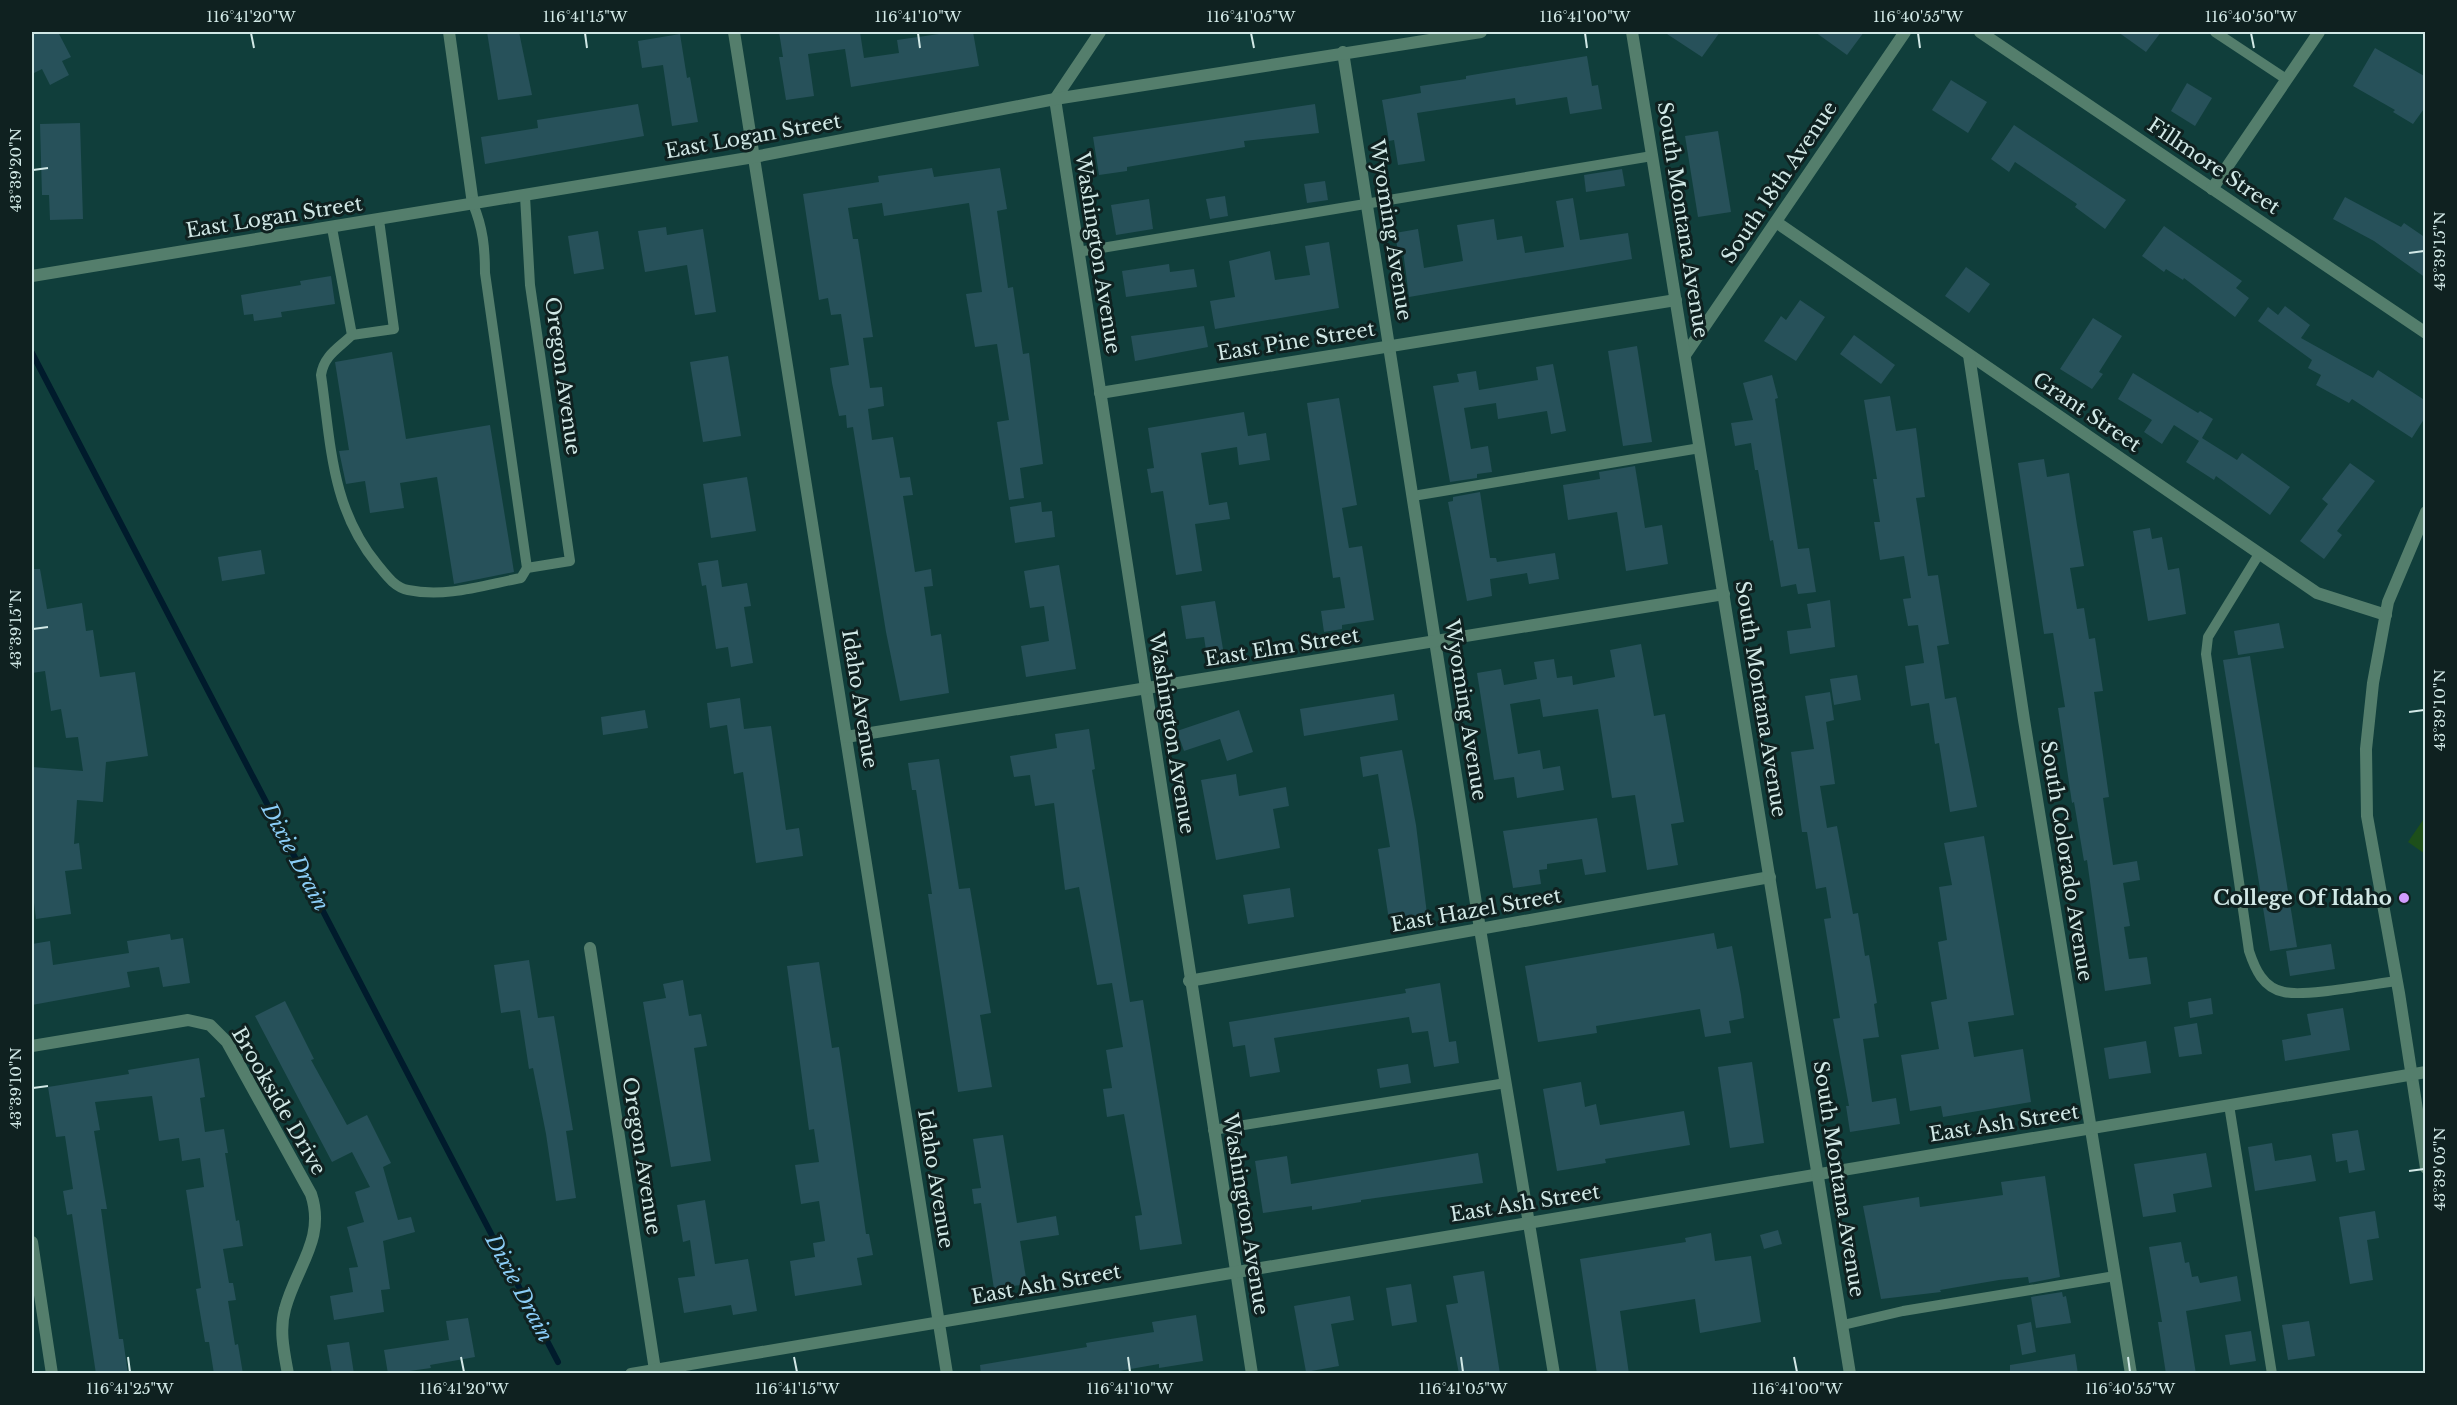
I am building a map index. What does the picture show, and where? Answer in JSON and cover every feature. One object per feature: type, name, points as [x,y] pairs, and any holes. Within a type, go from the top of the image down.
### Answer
[{"type":"street","points":[[449,32],[473,204]]},
{"type":"street","name":"Idaho Avenue","points":[[734,32],[947,1374]]},
{"type":"street","points":[[1054,99],[1100,32]]},
{"type":"street","name":"East Logan Street","points":[[32,276],[754,157],[1054,99],[1481,32]]},
{"type":"street","name":"South Montana Avenue","points":[[1632,32],[1850,1374]]},
{"type":"street","name":"South 18th Avenue","points":[[1685,356],[1905,32]]},
{"type":"street","name":"Fillmore Street","points":[[1980,32],[2426,333]]},
{"type":"street","points":[[2212,189],[2319,32]]},
{"type":"street","name":"Wyoming Avenue","points":[[1343,52],[1480,928],[1554,1374]]},
{"type":"street","name":"Washington Avenue","points":[[1054,99],[1189,981],[1252,1374]]},
{"type":"street","name":"Grant Street","points":[[1776,222],[2317,594],[2386,615]]},
{"type":"street","name":"East Pine Street","points":[[1100,393],[1676,300]]},
{"type":"street","name":"South Colorado Avenue","points":[[1969,355],[2131,1374]]},
{"type":"street","points":[[2426,512],[2406,555],[2386,615],[2373,683],[2366,749],[2367,816],[2397,981],[2426,1168]]},
{"type":"street","name":"East Elm Street","points":[[846,737],[1724,594]]},
{"type":"street","name":"East Hazel Street","points":[[1189,981],[1770,877]]},
{"type":"street","name":"Oregon Avenue","points":[[590,948],[655,1370]]},
{"type":"street","name":"Brookside Drive","points":[[32,1046],[188,1020],[210,1025],[227,1042],[311,1194],[317,1213],[314,1234],[285,1310],[282,1336],[288,1374]]},
{"type":"street","name":"East Ash Street","points":[[631,1374],[2426,1072]]},
{"type":"street","points":[[32,1242],[52,1374]]},
{"type":"lane","points":[[2215,32],[2286,79]]},
{"type":"lane","points":[[1078,252],[1652,156]]},
{"type":"lane","name":"Oregon Avenue","points":[[525,195],[530,285],[570,561],[527,568]]},
{"type":"lane","points":[[380,220],[394,328],[352,335],[329,354],[322,366],[321,375],[336,482],[348,519],[370,556],[391,582],[405,590],[437,593],[521,578],[527,568],[485,273],[482,225],[473,204]]},
{"type":"lane","points":[[332,228],[352,335]]},
{"type":"lane","points":[[1413,496],[1700,448]]},
{"type":"lane","points":[[2259,554],[2208,637],[2206,654],[2249,951],[2255,969],[2266,983],[2284,992],[2312,992],[2397,981]]},
{"type":"lane","points":[[1213,1130],[1506,1083]]},
{"type":"lane","points":[[2229,1105],[2272,1374]]},
{"type":"lane","points":[[1843,1325],[1903,1311],[2115,1276]]},
{"type":"green space","points":[[2425,817],[2425,854],[2408,842]]},
{"type":"building","points":[[32,32],[58,32],[71,57],[62,61],[69,75],[50,85],[42,69],[32,74]]},
{"type":"building","points":[[487,32],[519,32],[532,95],[498,100]]},
{"type":"building","points":[[779,32],[860,32],[864,58],[899,53],[897,40],[953,32],[973,32],[979,66],[851,87],[845,49],[808,54],[814,96],[786,100],[779,57],[783,57]]},
{"type":"building","points":[[1664,32],[1720,32],[1702,57]]},
{"type":"building","points":[[1815,32],[1864,32],[1847,55]]},
{"type":"building","points":[[2118,32],[2161,32],[2146,52]]},
{"type":"building","points":[[680,34],[687,78],[690,77],[698,122],[672,126],[663,65],[642,68],[638,41]]},
{"type":"building","points":[[2375,48],[2426,77],[2426,106],[2413,124],[2393,112],[2395,110],[2353,86]]},
{"type":"building","points":[[1587,56],[1592,86],[1598,85],[1602,109],[1570,114],[1567,97],[1516,105],[1515,98],[1417,113],[1425,161],[1398,165],[1394,140],[1389,141],[1382,100],[1421,93],[1420,86],[1466,79],[1466,76]]},
{"type":"building","points":[[1951,80],[1987,102],[1968,133],[1932,110]]},
{"type":"building","points":[[2187,83],[2212,98],[2195,126],[2171,111]]},
{"type":"building","points":[[638,104],[644,136],[485,164],[481,137],[538,128],[537,120]]},
{"type":"building","points":[[1315,104],[1319,133],[1244,141],[1245,147],[1127,167],[1127,171],[1099,175],[1093,137]]},
{"type":"building","points":[[80,123],[83,219],[50,220],[49,195],[42,195],[40,124]]},
{"type":"building","points":[[2014,125],[2126,200],[2105,229],[2075,207],[2077,204],[2015,162],[2009,172],[1991,159]]},
{"type":"building","points":[[1718,131],[1731,212],[1698,217],[1685,136]]},
{"type":"building","points":[[932,168],[934,177],[1000,168],[1007,209],[997,211],[1008,288],[1013,287],[1023,354],[1029,353],[1043,464],[1020,468],[1024,498],[1009,500],[997,422],[1009,420],[997,344],[975,347],[966,294],[982,292],[969,203],[884,216],[882,203],[848,208],[853,239],[858,239],[873,337],[863,338],[870,388],[882,387],[884,406],[868,409],[872,440],[893,437],[900,478],[910,477],[913,495],[903,496],[915,572],[931,569],[933,586],[924,587],[931,636],[941,634],[949,693],[900,701],[886,632],[853,427],[847,428],[846,415],[839,416],[832,383],[830,368],[849,365],[841,314],[831,315],[828,298],[819,300],[803,194],[879,182],[878,176]]},
{"type":"building","points":[[1622,169],[1625,186],[1586,192],[1584,175]]},
{"type":"building","points":[[1325,181],[1328,200],[1307,203],[1304,184]]},
{"type":"building","points":[[1225,196],[1228,216],[1210,219],[1206,199]]},
{"type":"building","points":[[2345,197],[2401,227],[2404,223],[2426,238],[2426,278],[2374,241],[2333,219]]},
{"type":"building","points":[[1573,198],[1580,240],[1628,233],[1632,259],[1409,297],[1403,251],[1398,252],[1395,233],[1418,229],[1424,268],[1463,261],[1457,225],[1494,219],[1497,240],[1522,236],[1525,253],[1564,247],[1556,201]]},
{"type":"building","points":[[1149,199],[1153,229],[1116,235],[1111,205]]},
{"type":"building","points":[[2164,226],[2242,281],[2236,288],[2249,298],[2235,317],[2184,278],[2183,280],[2166,269],[2164,272],[2142,256]]},
{"type":"building","points":[[666,227],[667,235],[703,229],[716,312],[695,315],[687,265],[645,272],[638,231]]},
{"type":"building","points":[[598,231],[604,269],[574,274],[568,236]]},
{"type":"building","points":[[1329,242],[1339,308],[1215,329],[1210,301],[1235,297],[1229,261],[1270,251],[1275,280],[1310,275],[1305,246]]},
{"type":"building","points":[[1169,264],[1170,272],[1194,269],[1197,287],[1126,297],[1122,271]]},
{"type":"building","points":[[1966,267],[1990,284],[1969,313],[1945,296]]},
{"type":"building","points":[[331,276],[335,304],[281,312],[282,317],[254,321],[253,314],[244,315],[241,295],[301,285],[300,281]]},
{"type":"building","points":[[1800,300],[1825,317],[1796,361],[1764,341],[1781,316],[1786,320]]},
{"type":"building","points":[[2285,306],[2310,325],[2301,338],[2373,378],[2378,370],[2426,401],[2426,416],[2412,438],[2352,399],[2349,403],[2316,385],[2321,375],[2308,368],[2312,360],[2258,321],[2268,307],[2278,315]]},
{"type":"building","points":[[2093,318],[2122,336],[2099,372],[2103,374],[2092,389],[2060,369]]},
{"type":"building","points":[[1204,326],[1208,347],[1135,361],[1131,336]]},
{"type":"building","points":[[1854,335],[1895,365],[1881,384],[1840,354]]},
{"type":"building","points":[[1637,346],[1652,442],[1623,446],[1608,351]]},
{"type":"building","points":[[392,352],[406,439],[490,425],[514,572],[454,584],[437,477],[400,483],[404,508],[370,513],[365,481],[346,484],[339,451],[349,450],[335,362]]},
{"type":"building","points":[[728,356],[741,436],[703,442],[690,362]]},
{"type":"building","points":[[1553,364],[1566,431],[1551,434],[1547,411],[1498,419],[1496,403],[1464,408],[1471,449],[1488,446],[1492,472],[1477,474],[1477,478],[1450,482],[1433,386],[1459,382],[1457,374],[1476,371],[1479,390],[1538,380],[1536,367]]},
{"type":"building","points":[[2133,373],[2198,413],[2200,411],[2213,419],[2202,438],[2237,460],[2242,453],[2290,487],[2270,515],[2216,476],[2214,480],[2186,462],[2199,441],[2174,425],[2162,444],[2144,432],[2152,420],[2118,399]]},
{"type":"building","points":[[1772,375],[1778,398],[1775,399],[1798,549],[1809,548],[1816,592],[1798,594],[1796,584],[1781,587],[1751,443],[1735,446],[1731,423],[1753,420],[1743,383]]},
{"type":"building","points":[[1890,396],[1896,431],[1916,428],[1925,497],[1916,498],[1928,576],[1938,575],[1949,644],[1937,646],[1945,699],[1956,697],[1977,807],[1950,812],[1939,743],[1935,744],[1929,703],[1911,706],[1905,666],[1924,663],[1918,625],[1908,626],[1903,599],[1911,598],[1904,556],[1880,560],[1874,522],[1880,522],[1873,479],[1877,479],[1864,400]]},
{"type":"building","points":[[1339,398],[1357,505],[1342,508],[1349,548],[1362,546],[1374,620],[1342,625],[1342,629],[1324,632],[1321,611],[1345,608],[1340,577],[1333,578],[1307,403]]},
{"type":"building","points":[[1244,412],[1248,436],[1266,433],[1270,460],[1239,465],[1237,447],[1201,453],[1209,505],[1227,502],[1230,519],[1195,524],[1202,571],[1176,575],[1163,491],[1151,493],[1147,469],[1154,468],[1148,428]]},
{"type":"building","points":[[2044,459],[2047,477],[2069,473],[2084,566],[2070,568],[2077,609],[2084,608],[2089,639],[2095,638],[2103,691],[2094,692],[2109,797],[2103,798],[2113,865],[2137,861],[2140,880],[2123,883],[2130,926],[2124,927],[2129,959],[2147,957],[2151,984],[2105,991],[2087,860],[2084,861],[2074,802],[2072,803],[2058,708],[2065,707],[2053,633],[2044,634],[2018,463]]},
{"type":"building","points":[[2350,463],[2375,481],[2337,531],[2342,535],[2324,559],[2300,541],[2328,504],[2322,499]]},
{"type":"building","points":[[1635,466],[1645,528],[1662,525],[1668,564],[1626,571],[1617,512],[1568,520],[1563,485],[1600,479],[1599,472]]},
{"type":"building","points":[[747,477],[756,531],[711,538],[703,484]]},
{"type":"building","points":[[1480,492],[1490,558],[1496,558],[1497,562],[1555,553],[1559,579],[1529,584],[1527,573],[1490,579],[1492,596],[1467,601],[1448,502],[1453,501],[1453,497]]},
{"type":"building","points":[[1041,502],[1042,512],[1052,511],[1055,537],[1015,543],[1010,507]]},
{"type":"building","points":[[2150,528],[2152,539],[2162,537],[2168,570],[2179,568],[2186,614],[2148,621],[2133,531]]},
{"type":"building","points":[[261,550],[265,574],[222,581],[218,557]]},
{"type":"building","points":[[718,560],[722,587],[747,583],[751,606],[744,607],[753,663],[731,667],[728,647],[716,649],[706,585],[702,586],[698,563]]},
{"type":"building","points":[[1059,565],[1076,669],[1026,677],[1021,646],[1049,641],[1044,606],[1030,608],[1024,571]]},
{"type":"building","points":[[32,569],[40,569],[47,609],[82,603],[86,631],[93,630],[100,677],[135,672],[148,756],[106,762],[103,802],[77,800],[74,844],[79,843],[82,869],[65,871],[71,914],[36,919],[32,887],[32,767],[83,771],[78,737],[66,738],[61,709],[51,711],[45,671],[32,673]]},
{"type":"building","points":[[1830,600],[1835,647],[1790,654],[1787,631],[1811,628],[1807,604]]},
{"type":"building","points":[[1215,601],[1225,661],[1208,663],[1204,637],[1186,639],[1181,606]]},
{"type":"building","points":[[2279,623],[2284,648],[2238,655],[2234,631]]},
{"type":"building","points":[[1641,644],[1654,716],[1665,714],[1684,822],[1671,824],[1678,865],[1647,870],[1635,795],[1612,798],[1598,709],[1543,717],[1540,699],[1510,704],[1518,754],[1540,750],[1543,769],[1560,766],[1564,790],[1517,798],[1514,777],[1494,780],[1477,673],[1501,669],[1504,685],[1537,679],[1534,662],[1554,659],[1557,678],[1572,676],[1573,685],[1615,677],[1610,650]]},
{"type":"building","points":[[2250,656],[2297,947],[2270,951],[2223,660]]},
{"type":"building","points":[[1857,675],[1861,700],[1834,705],[1830,679]]},
{"type":"building","points":[[1830,692],[1834,720],[1826,722],[1835,784],[1820,786],[1827,828],[1837,826],[1853,914],[1858,913],[1865,956],[1869,955],[1877,1003],[1874,1004],[1879,1037],[1863,1039],[1872,1102],[1896,1098],[1900,1124],[1850,1132],[1846,1106],[1849,1106],[1833,1019],[1840,1018],[1824,919],[1831,918],[1826,887],[1816,889],[1807,832],[1802,832],[1791,752],[1814,749],[1805,696]]},
{"type":"building","points":[[1394,694],[1398,720],[1304,736],[1300,709]]},
{"type":"building","points":[[740,698],[744,729],[771,726],[786,830],[799,828],[803,856],[756,863],[743,772],[734,774],[727,725],[710,728],[707,703]]},
{"type":"building","points":[[645,710],[648,728],[603,735],[601,717]]},
{"type":"building","points":[[1239,710],[1253,752],[1227,761],[1220,739],[1184,751],[1177,731]]},
{"type":"building","points":[[1089,729],[1095,769],[1092,770],[1130,1002],[1143,1000],[1182,1244],[1140,1250],[1135,1216],[1142,1215],[1124,1114],[1107,1117],[1103,1089],[1112,1088],[1106,1050],[1123,1047],[1112,983],[1097,985],[1079,887],[1065,890],[1054,803],[1035,806],[1030,775],[1014,777],[1010,756],[1057,748],[1055,734]]},
{"type":"building","points":[[1402,750],[1416,825],[1427,914],[1389,920],[1378,849],[1390,847],[1378,774],[1363,777],[1360,757]]},
{"type":"building","points":[[939,759],[959,889],[970,888],[991,1013],[980,1015],[992,1087],[958,1092],[928,894],[932,894],[916,790],[912,790],[908,763]]},
{"type":"building","points":[[1236,774],[1239,796],[1286,787],[1289,806],[1273,809],[1280,848],[1216,860],[1201,780]]},
{"type":"building","points":[[1597,818],[1606,872],[1585,875],[1582,859],[1547,864],[1547,869],[1539,870],[1541,884],[1513,888],[1503,831]]},
{"type":"building","points":[[1984,836],[2014,1015],[1968,1022],[1974,1057],[2023,1049],[2031,1102],[1943,1117],[1941,1106],[1910,1111],[1901,1055],[1939,1049],[1931,1002],[1947,999],[1938,942],[1947,940],[1939,887],[1952,885],[1944,843]]},
{"type":"building","points":[[1290,888],[1294,917],[1248,924],[1243,895]]},
{"type":"building","points":[[1714,933],[1717,949],[1732,946],[1741,995],[1744,1018],[1729,1021],[1731,1033],[1705,1037],[1700,1009],[1596,1026],[1597,1033],[1538,1042],[1525,966]]},
{"type":"building","points":[[170,934],[171,940],[183,938],[190,983],[163,987],[159,967],[127,972],[130,987],[32,1005],[32,944],[50,941],[53,965],[129,953],[127,941]]},
{"type":"building","points":[[2331,944],[2335,969],[2290,976],[2286,951]]},
{"type":"building","points":[[529,960],[538,1018],[554,1016],[573,1130],[566,1131],[576,1198],[556,1201],[546,1134],[533,1068],[529,1069],[520,1010],[501,1013],[494,965]]},
{"type":"building","points":[[819,962],[832,1048],[839,1047],[866,1234],[869,1234],[873,1255],[857,1258],[862,1285],[795,1296],[790,1261],[815,1257],[813,1243],[825,1241],[819,1201],[801,1204],[795,1165],[819,1162],[814,1129],[809,1130],[787,966]]},
{"type":"building","points":[[683,980],[689,1016],[701,1014],[707,1046],[694,1048],[711,1161],[671,1167],[643,1002],[666,998],[663,984]]},
{"type":"building","points":[[1440,983],[1449,1042],[1456,1041],[1459,1063],[1434,1067],[1428,1031],[1412,1033],[1409,1017],[1274,1038],[1280,1072],[1250,1077],[1245,1045],[1233,1047],[1229,1022],[1406,993],[1405,989]]},
{"type":"building","points":[[2211,998],[2213,1014],[2190,1018],[2188,1002]]},
{"type":"building","points":[[285,1001],[314,1059],[311,1060],[347,1125],[367,1115],[391,1163],[383,1167],[398,1220],[411,1217],[415,1232],[383,1241],[390,1289],[381,1290],[384,1312],[334,1320],[330,1296],[353,1292],[349,1268],[358,1267],[347,1227],[364,1222],[355,1192],[370,1187],[352,1152],[332,1162],[255,1016]]},
{"type":"building","points":[[2343,1008],[2350,1050],[2285,1061],[2282,1040],[2311,1035],[2307,1014]]},
{"type":"building","points":[[2197,1023],[2202,1054],[2179,1057],[2174,1027]]},
{"type":"building","points":[[2146,1041],[2151,1073],[2109,1079],[2104,1048]]},
{"type":"building","points":[[199,1058],[205,1097],[200,1098],[205,1132],[224,1129],[228,1153],[225,1153],[236,1221],[239,1220],[243,1246],[223,1249],[229,1283],[233,1283],[236,1300],[228,1301],[235,1345],[238,1344],[243,1374],[214,1374],[209,1342],[205,1342],[196,1289],[201,1288],[186,1190],[204,1187],[200,1158],[182,1161],[179,1138],[159,1141],[152,1096],[95,1102],[100,1130],[94,1131],[107,1209],[101,1209],[119,1339],[123,1339],[128,1374],[96,1374],[72,1214],[67,1215],[63,1191],[73,1189],[65,1136],[56,1137],[48,1087],[129,1074],[128,1070]]},
{"type":"building","points":[[1752,1062],[1764,1143],[1730,1148],[1718,1067]]},
{"type":"building","points":[[1408,1064],[1411,1083],[1380,1088],[1377,1069]]},
{"type":"building","points":[[1581,1082],[1585,1107],[1596,1104],[1600,1125],[1684,1111],[1690,1145],[1605,1159],[1606,1163],[1557,1171],[1543,1089]]},
{"type":"building","points":[[2358,1130],[2365,1170],[2349,1173],[2347,1160],[2336,1162],[2332,1134]]},
{"type":"building","points":[[1003,1135],[1017,1223],[1056,1216],[1059,1235],[1020,1241],[1027,1284],[994,1289],[981,1203],[974,1204],[972,1189],[981,1188],[973,1139]]},
{"type":"building","points":[[2272,1143],[2275,1161],[2311,1155],[2316,1181],[2255,1191],[2248,1147]]},
{"type":"building","points":[[1478,1153],[1483,1183],[1361,1200],[1361,1202],[1312,1210],[1312,1206],[1263,1213],[1255,1161],[1287,1156],[1291,1184]]},
{"type":"building","points":[[2206,1153],[2212,1187],[2173,1194],[2176,1212],[2143,1217],[2134,1164]]},
{"type":"building","points":[[2045,1176],[2060,1277],[2029,1283],[2028,1277],[1999,1280],[1940,1290],[1941,1292],[1881,1299],[1863,1206],[1919,1197],[1920,1207],[2003,1195],[2001,1182]]},
{"type":"building","points":[[705,1200],[715,1264],[748,1259],[757,1311],[733,1315],[731,1305],[684,1313],[678,1278],[695,1276],[690,1240],[683,1242],[677,1205]]},
{"type":"building","points":[[2375,1211],[2379,1238],[2367,1240],[2373,1280],[2350,1284],[2339,1217]]},
{"type":"building","points":[[1778,1230],[1782,1244],[1764,1249],[1760,1235]]},
{"type":"building","points":[[1711,1233],[1715,1261],[1751,1256],[1761,1322],[1700,1333],[1695,1299],[1620,1311],[1629,1374],[1597,1374],[1580,1259],[1686,1242],[1685,1238]]},
{"type":"building","points":[[2181,1242],[2185,1263],[2189,1262],[2192,1277],[2198,1276],[2200,1283],[2237,1276],[2241,1301],[2186,1311],[2196,1374],[2166,1374],[2158,1322],[2162,1322],[2149,1247]]},
{"type":"building","points":[[1484,1271],[1500,1374],[1459,1374],[1446,1305],[1458,1303],[1453,1276]]},
{"type":"building","points":[[1411,1284],[1417,1322],[1392,1326],[1386,1288]]},
{"type":"building","points":[[2062,1292],[2063,1297],[2066,1296],[2071,1323],[2036,1328],[2031,1297]]},
{"type":"building","points":[[1350,1296],[1354,1320],[1331,1324],[1339,1366],[1306,1372],[1294,1306]]},
{"type":"building","points":[[1196,1315],[1203,1361],[1159,1368],[1159,1364],[1102,1374],[981,1374],[980,1365],[1087,1347],[1086,1343],[1154,1332],[1152,1322]]},
{"type":"building","points":[[468,1318],[475,1357],[430,1365],[431,1368],[388,1374],[384,1350],[449,1340],[446,1321]]},
{"type":"building","points":[[2309,1321],[2315,1356],[2288,1360],[2282,1325]]},
{"type":"building","points":[[2031,1322],[2036,1352],[2022,1355],[2017,1325]]},
{"type":"building","points":[[2251,1331],[2256,1361],[2230,1365],[2225,1335]]},
{"type":"building","points":[[349,1342],[354,1374],[332,1374],[327,1345]]},
{"type":"building","points":[[2075,1354],[2078,1374],[2010,1374],[2010,1365]]},
{"type":"waterway","name":"Dixie Drain","points":[[32,353],[558,1362]]},
{"type":"place","name":"College Of Idaho","points":[[2404,898]]}]
